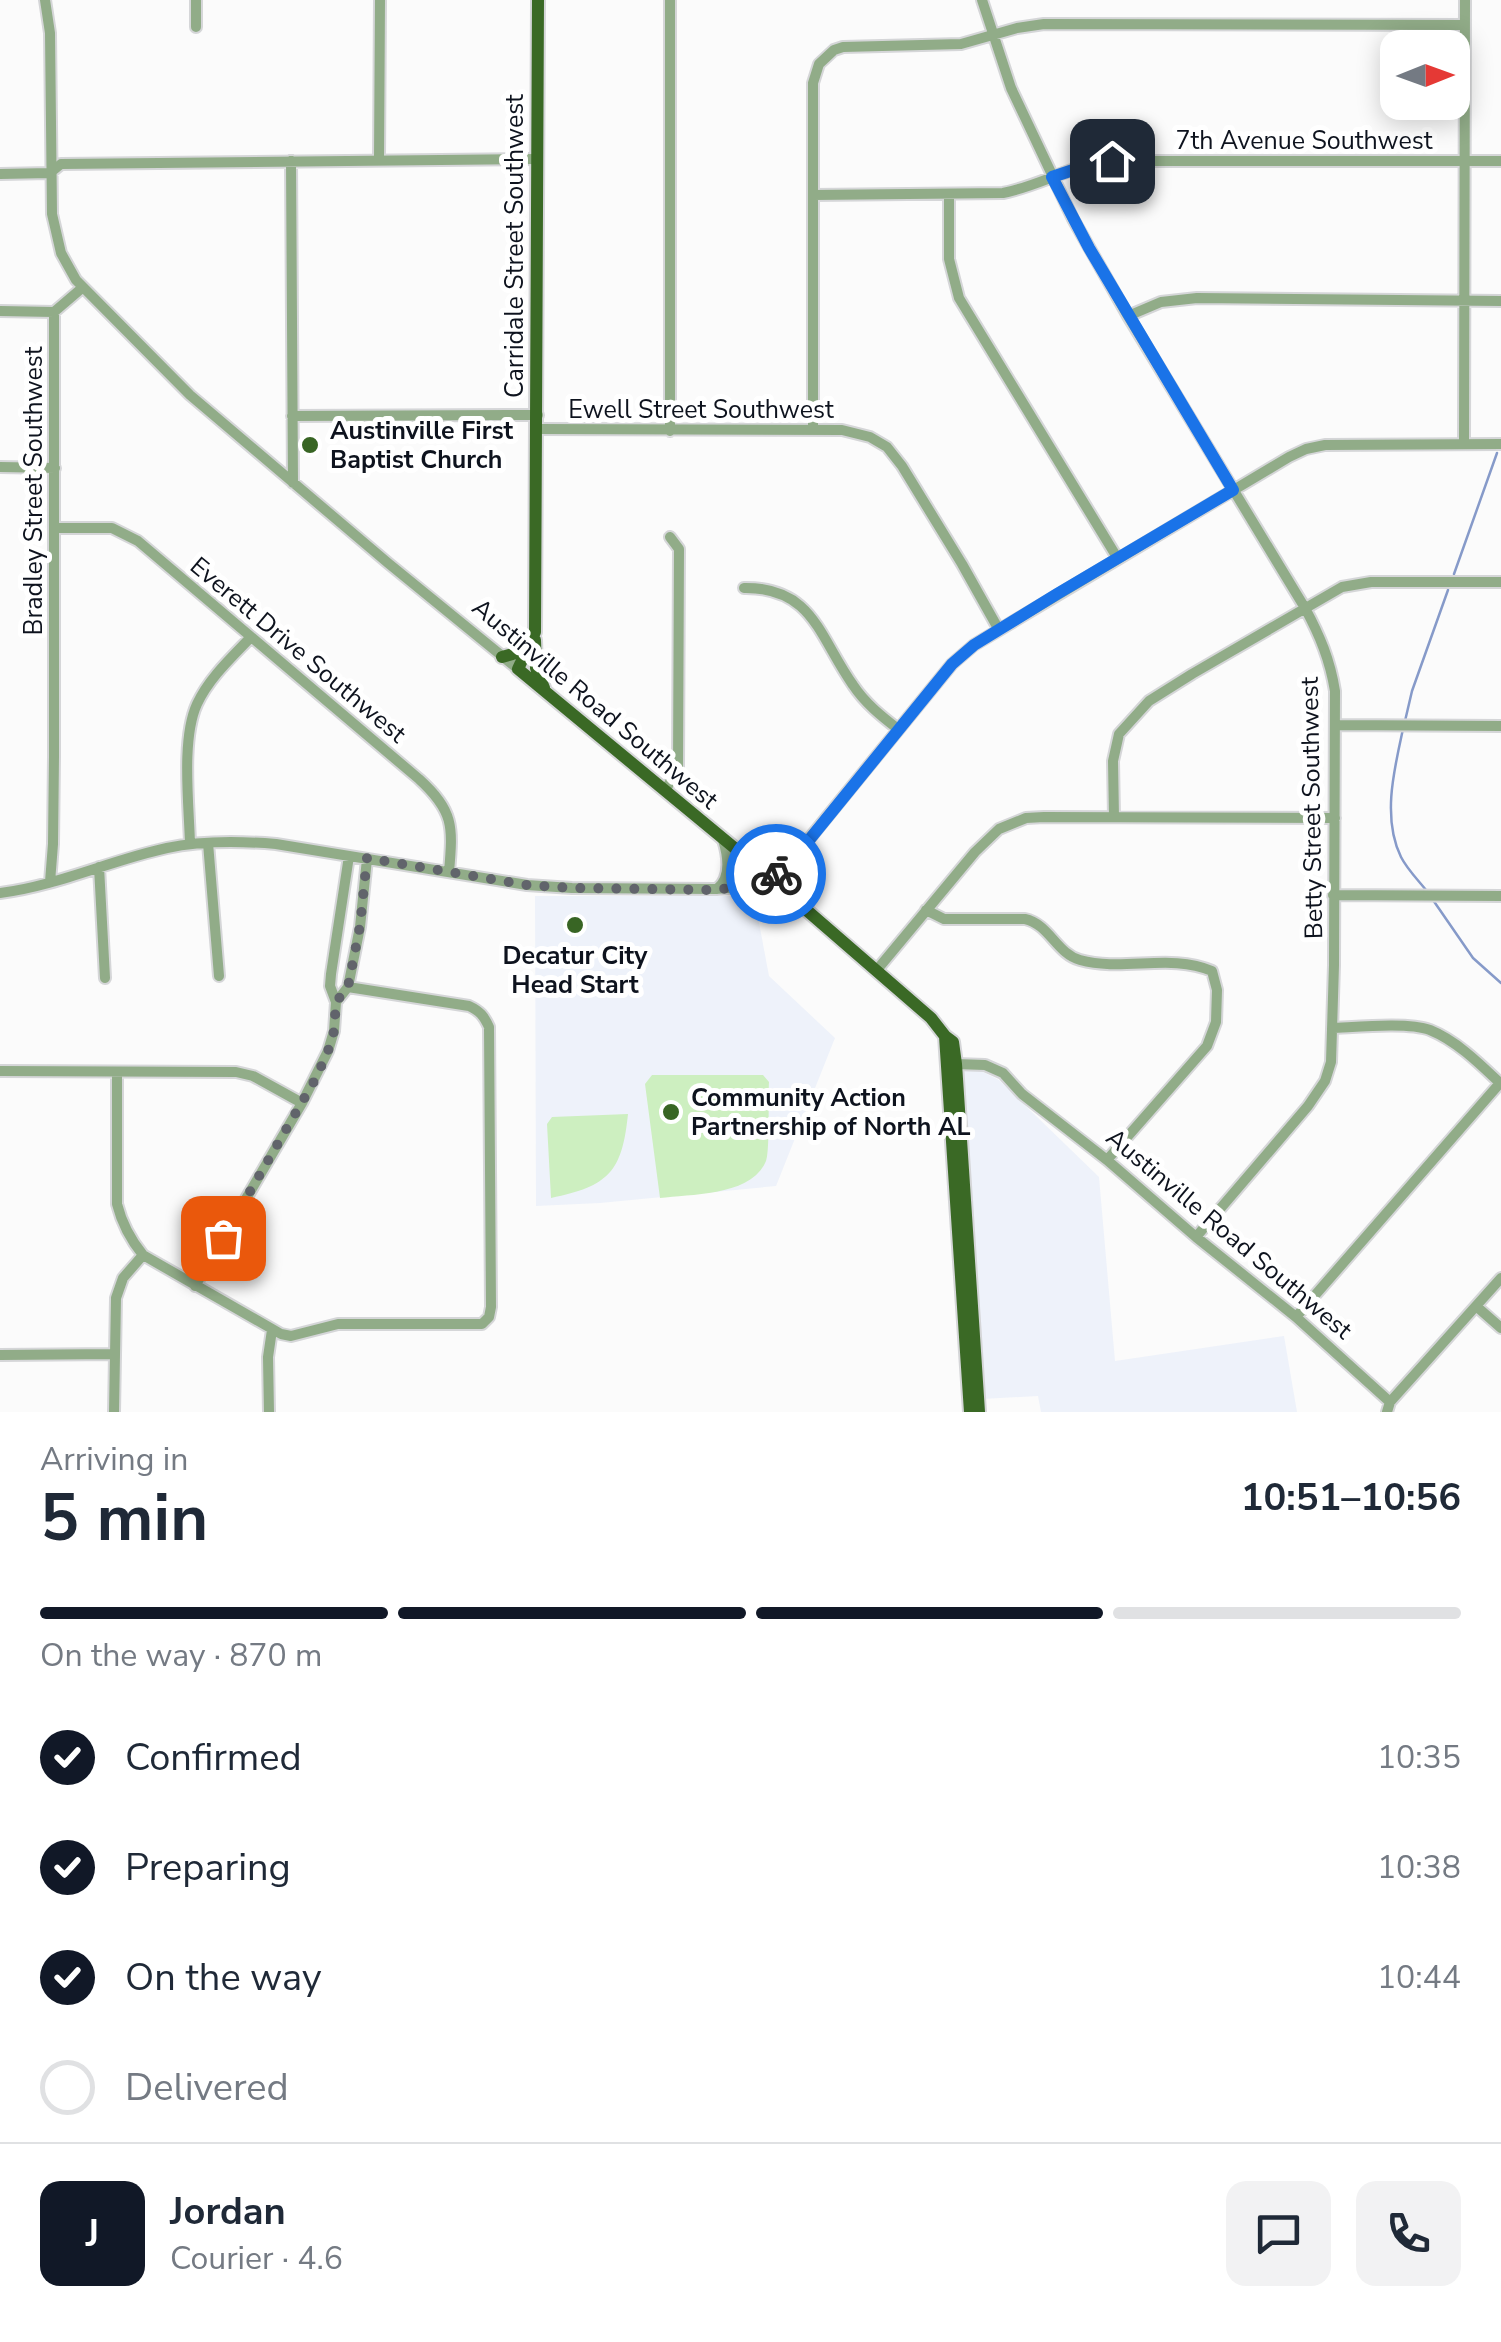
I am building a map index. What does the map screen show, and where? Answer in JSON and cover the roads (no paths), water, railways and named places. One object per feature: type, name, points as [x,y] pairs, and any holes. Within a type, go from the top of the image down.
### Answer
[{"type":"main road","name":"Carridale Street Southwest","points":[[518,669],[534,632],[538,0]]},
{"type":"main road","points":[[502,657],[520,652],[534,632]]},
{"type":"main road","points":[[534,632],[536,668],[544,691]]},
{"type":"main road","name":"Austinville Road Southwest","points":[[518,669],[931,1018],[953,1042],[956,1064]]},
{"type":"main road","points":[[944,1036],[970,1412]]},
{"type":"main road","points":[[956,1064],[980,1412]]},
{"type":"street","points":[[44,0],[50,33],[52,214],[65,262],[82,288]]},
{"type":"street","points":[[196,0],[196,27]]},
{"type":"street","points":[[379,160],[380,0]]},
{"type":"street","points":[[670,0],[670,431]]},
{"type":"street","name":"Betty Street Southwest","points":[[982,0],[1012,88],[1052,177],[1128,316],[1305,608],[1324,643],[1335,691],[1330,1062],[1316,1094],[1196,1237]]},
{"type":"street","points":[[1464,444],[1466,0]]},
{"type":"street","points":[[813,430],[813,83],[819,64],[834,50],[951,45],[1044,24],[1466,24]]},
{"type":"street","points":[[0,174],[50,174],[61,164],[538,159]]},
{"type":"street","points":[[291,161],[293,483]]},
{"type":"street","name":"7th Avenue Southwest","points":[[813,195],[1002,193],[1112,161],[1501,161]]},
{"type":"street","points":[[949,195],[949,259],[960,298],[1118,559]]},
{"type":"street","name":"Bradley Street Southwest","points":[[50,882],[54,791],[54,312],[82,288]]},
{"type":"street","name":"Austinville Road Southwest","points":[[82,288],[190,395],[518,669]]},
{"type":"street","points":[[1128,316],[1161,302],[1198,298],[1501,301]]},
{"type":"street","points":[[0,311],[54,312]]},
{"type":"street","name":"Ewell Street Southwest","points":[[292,416],[538,422],[670,431],[813,430],[870,437],[886,447],[907,474],[999,630]]},
{"type":"street","points":[[0,893],[152,852],[208,842],[255,842],[544,887],[715,890],[770,879],[788,866],[952,664],[999,630],[1306,449],[1325,445],[1496,444]]},
{"type":"street","points":[[0,467],[55,468]]},
{"type":"street","name":"Everett Drive Southwest","points":[[54,528],[102,527],[130,535],[404,766],[439,799],[450,826],[449,872]]},
{"type":"street","points":[[665,791],[678,768],[679,548],[670,536]]},
{"type":"street","points":[[1114,817],[1113,761],[1119,734],[1149,701],[1342,588],[1354,584],[1501,582]]},
{"type":"street","points":[[744,588],[774,590],[799,604],[864,700],[898,729]]},
{"type":"street","points":[[190,844],[190,723],[206,687],[250,636]]},
{"type":"street","points":[[1335,724],[1501,726]]},
{"type":"street","points":[[876,971],[975,852],[999,828],[1014,821],[1114,817],[1335,818]]},
{"type":"street","points":[[715,890],[723,884],[726,872],[723,839]]},
{"type":"street","points":[[208,842],[219,976]]},
{"type":"street","points":[[195,1286],[328,1051],[336,1002],[330,974],[349,856]]},
{"type":"street","points":[[336,1002],[349,982],[367,858]]},
{"type":"street","points":[[99,867],[104,978]]},
{"type":"street","points":[[1333,895],[1501,896]]},
{"type":"street","points":[[926,910],[944,918],[1034,921],[1078,960],[1195,964],[1212,971],[1217,990],[1216,1022],[1208,1046],[1107,1160]]},
{"type":"street","points":[[118,1072],[117,1204],[122,1223],[143,1255],[272,1330],[290,1336],[338,1324],[482,1324],[489,1317],[489,1027],[485,1017],[478,1010],[458,1004],[349,982],[330,974]]},
{"type":"street","points":[[1296,1317],[1501,1083],[1454,1043],[1428,1030],[1332,1028]]},
{"type":"street","name":"Austinville Road Southwest","points":[[956,1064],[986,1065],[1003,1073],[1022,1094],[1296,1317],[1389,1407]]},
{"type":"street","points":[[0,1071],[188,1070],[245,1074],[302,1103]]},
{"type":"street","points":[[114,1412],[118,1288],[143,1255]]},
{"type":"street","points":[[1389,1407],[1501,1278]]},
{"type":"street","points":[[1476,1306],[1501,1328]]},
{"type":"street","points":[[269,1412],[268,1356],[272,1330]]},
{"type":"street","points":[[0,1355],[114,1354]]},
{"type":"waterway","points":[[1454,574],[1497,453]]},
{"type":"waterway","points":[[1405,721],[1448,590]]},
{"type":"waterway","points":[[1403,729],[1391,794],[1392,826],[1401,857],[1426,890]]},
{"type":"waterway","points":[[1433,900],[1473,958],[1501,983]]},
{"type":"place","name":"Austinville First Baptist Church","points":[[310,445]]},
{"type":"place","name":"Decatur City Head Start","points":[[575,925]]},
{"type":"place","name":"Community Action Partnership of North AL","points":[[671,1112]]}]
